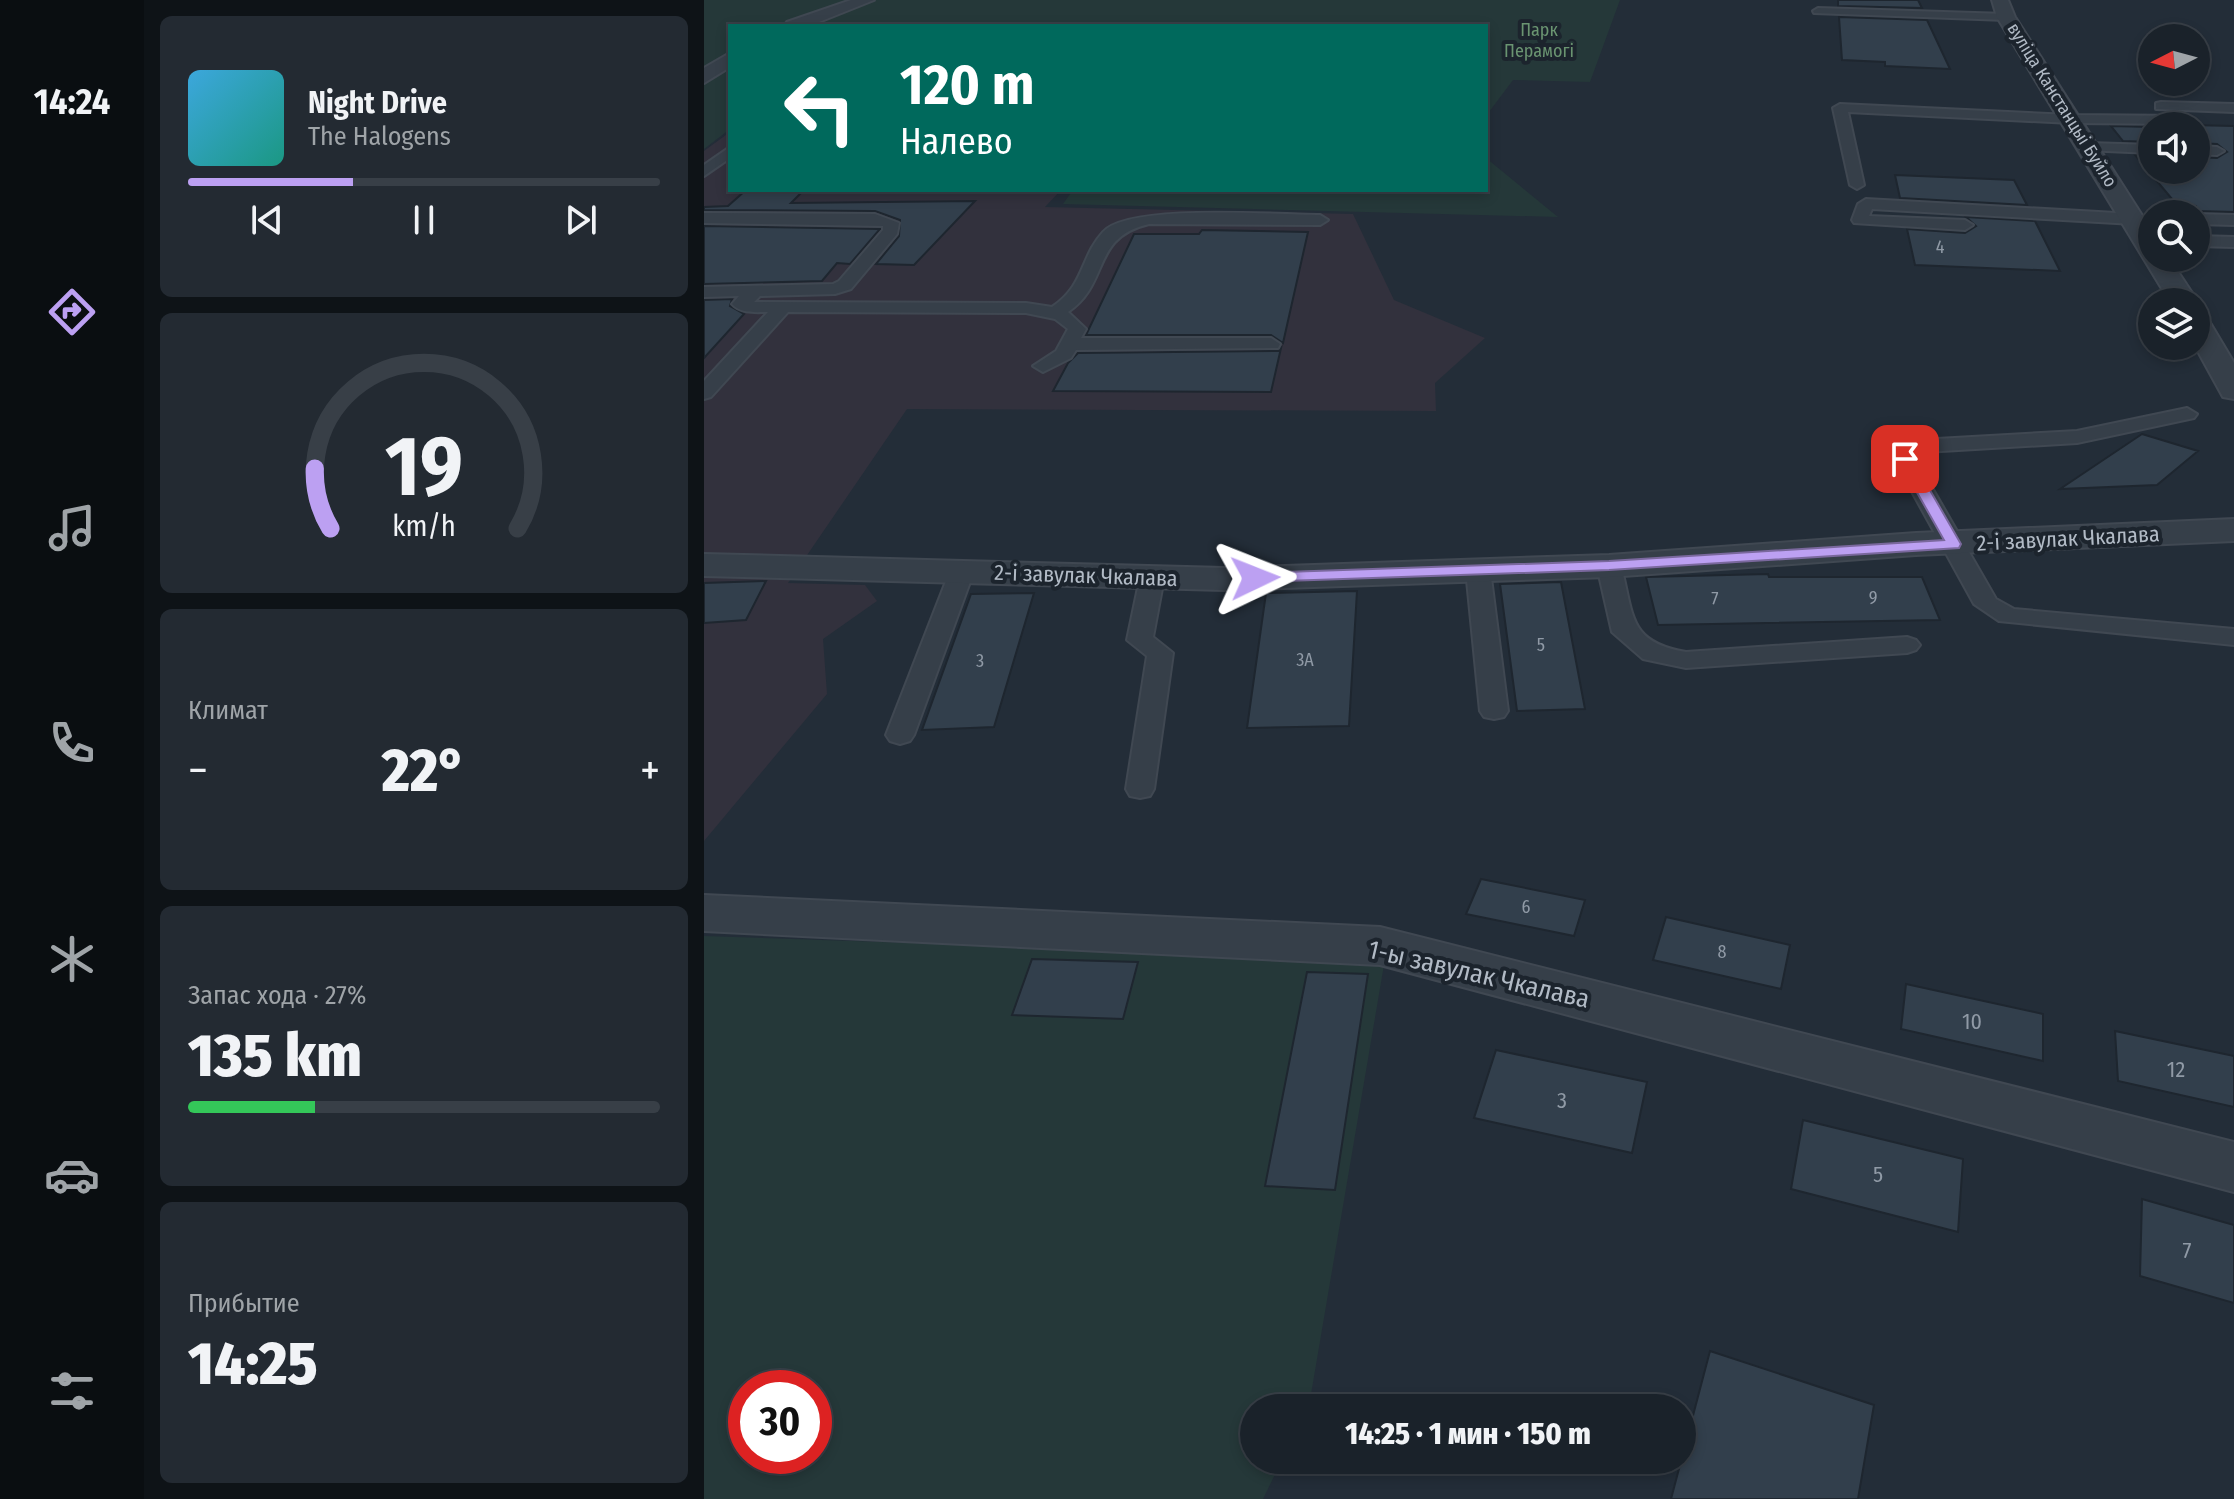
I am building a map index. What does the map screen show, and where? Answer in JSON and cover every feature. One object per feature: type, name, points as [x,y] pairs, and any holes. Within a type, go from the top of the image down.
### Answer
[{"type":"street","points":[[799,24],[866,0]]},
{"type":"street","name":"вуліца Канстанцыі Буйло","points":[[2003,8],[2070,108],[2089,147],[2138,222]]},
{"type":"street","points":[[704,77],[728,59]]},
{"type":"street","points":[[2210,347],[2234,390]]},
{"type":"street","name":"2-і завулак Чкалава","points":[[704,565],[1224,579],[1609,566],[2234,530]]},
{"type":"street","name":"1-ы завулак Чкалава","points":[[704,913],[1380,946],[2234,1167]]},
{"type":"lane","points":[[1818,11],[2003,8]]},
{"type":"lane","points":[[2125,105],[2234,108]]},
{"type":"lane","points":[[1857,185],[1840,108],[2070,108],[2138,115]]},
{"type":"lane","points":[[2089,147],[2138,149]]},
{"type":"lane","points":[[2210,151],[2217,151]]},
{"type":"lane","points":[[704,172],[728,153]]},
{"type":"lane","points":[[1965,225],[1860,220],[1866,204],[2138,233]]},
{"type":"lane","points":[[704,218],[875,219],[891,223],[891,231],[845,285],[820,291],[704,292]]},
{"type":"lane","points":[[1056,312],[1077,298],[1109,235],[1124,225],[1149,219],[1320,220]]},
{"type":"lane","points":[[2210,219],[2234,220]]},
{"type":"lane","points":[[2210,241],[2234,242]]},
{"type":"lane","points":[[754,292],[741,304],[750,307],[1026,308],[1056,312],[1070,319],[1077,329],[1064,354],[1043,366]]},
{"type":"lane","points":[[704,393],[783,307]]},
{"type":"lane","points":[[1070,344],[1271,344]]},
{"type":"lane","points":[[2187,414],[2077,437],[1919,446],[1905,459],[1986,604],[2008,616],[2234,637]]},
{"type":"lane","points":[[1609,566],[1625,632],[1652,654],[1686,660],[1907,645]]},
{"type":"lane","points":[[1478,570],[1494,711]]},
{"type":"lane","points":[[900,735],[962,571]]},
{"type":"lane","points":[[1140,789],[1160,653],[1140,640],[1152,578]]},
{"type":"shaded area","points":[[728,133],[728,192],[1059,192],[1045,207],[1353,214],[1394,300],[1485,338],[1435,383],[1436,411],[907,409],[788,583],[865,585],[877,601],[823,639],[827,694],[704,841],[704,151]]},
{"type":"green space","name":"Парк Перамогі","points":[[704,0],[1620,0],[1590,82],[1513,80],[1488,113],[1488,24],[728,24],[728,131],[704,149]]},
{"type":"green space","points":[[1488,160],[1558,217],[1063,204],[1072,192],[1488,192]]},
{"type":"green space","points":[[704,936],[1385,959],[1311,1394],[1240,1394],[1240,1474],[1275,1474],[1263,1499],[704,1499]]},
{"type":"building","points":[[1838,0],[1918,0],[1922,8],[1838,6]]},
{"type":"building","points":[[1839,17],[1927,20],[1950,69],[1885,66],[1885,62],[1842,60]]},
{"type":"building","points":[[2210,125],[2234,126],[2234,212],[2210,211],[2210,200],[2173,200],[2159,184],[2210,184],[2210,158],[2217,158],[2227,152],[2217,144],[2210,144]]},
{"type":"building","points":[[2111,126],[2138,127],[2138,142],[2123,141]]},
{"type":"building","points":[[1895,175],[2014,180],[2027,205],[1900,198]]},
{"type":"building","points":[[744,192],[802,192],[791,203],[975,201],[914,265],[876,264],[899,236],[900,220],[875,211],[704,210],[704,207],[728,206]]},
{"type":"building","points":[[1966,217],[2035,221],[2060,271],[1915,265],[1907,229],[1965,233],[1976,226]]},
{"type":"building","points":[[704,226],[880,229],[850,264],[837,263],[822,281],[704,284]]},
{"type":"building","points":[[1202,230],[1308,232],[1283,343],[1271,335],[1086,335],[1134,234],[1199,234]]},
{"type":"building","points":[[732,299],[730,306],[744,314],[704,358],[704,300]]},
{"type":"building","points":[[1281,348],[1271,392],[1053,391],[1068,363],[1078,353],[1278,351]]},
{"type":"building","points":[[2142,434],[2198,451],[2157,485],[2060,489]]},
{"type":"building","points":[[1768,574],[1769,577],[1922,577],[1940,620],[1658,625],[1646,577]]},
{"type":"building","points":[[766,581],[746,620],[704,623],[704,583]]},
{"type":"building","points":[[1561,582],[1585,709],[1517,711],[1500,584]]},
{"type":"building","points":[[1357,591],[1349,726],[1247,728],[1266,593]]},
{"type":"building","points":[[1034,593],[994,727],[922,730],[971,594]]},
{"type":"building","points":[[1481,879],[1585,900],[1574,936],[1466,914]]},
{"type":"building","points":[[1666,917],[1790,945],[1781,989],[1653,960]]},
{"type":"building","points":[[1032,959],[1138,962],[1123,1019],[1012,1015]]},
{"type":"building","points":[[1307,972],[1368,974],[1335,1190],[1265,1186]]},
{"type":"building","points":[[1906,984],[2043,1014],[2043,1061],[1901,1029]]},
{"type":"building","points":[[2115,1031],[2234,1056],[2234,1107],[2118,1081]]},
{"type":"building","points":[[1496,1050],[1647,1082],[1632,1153],[1474,1118]]},
{"type":"building","points":[[1803,1120],[1963,1159],[1958,1232],[1791,1189]]},
{"type":"building","points":[[2142,1199],[2234,1225],[2234,1303],[2140,1276]]},
{"type":"building","points":[[1710,1351],[1874,1405],[1858,1499],[1671,1499],[1678,1474],[1696,1474],[1696,1404]]},
{"type":"route","points":[[1255,578],[1609,566],[1916,544],[1954,544],[1905,459]]}]
